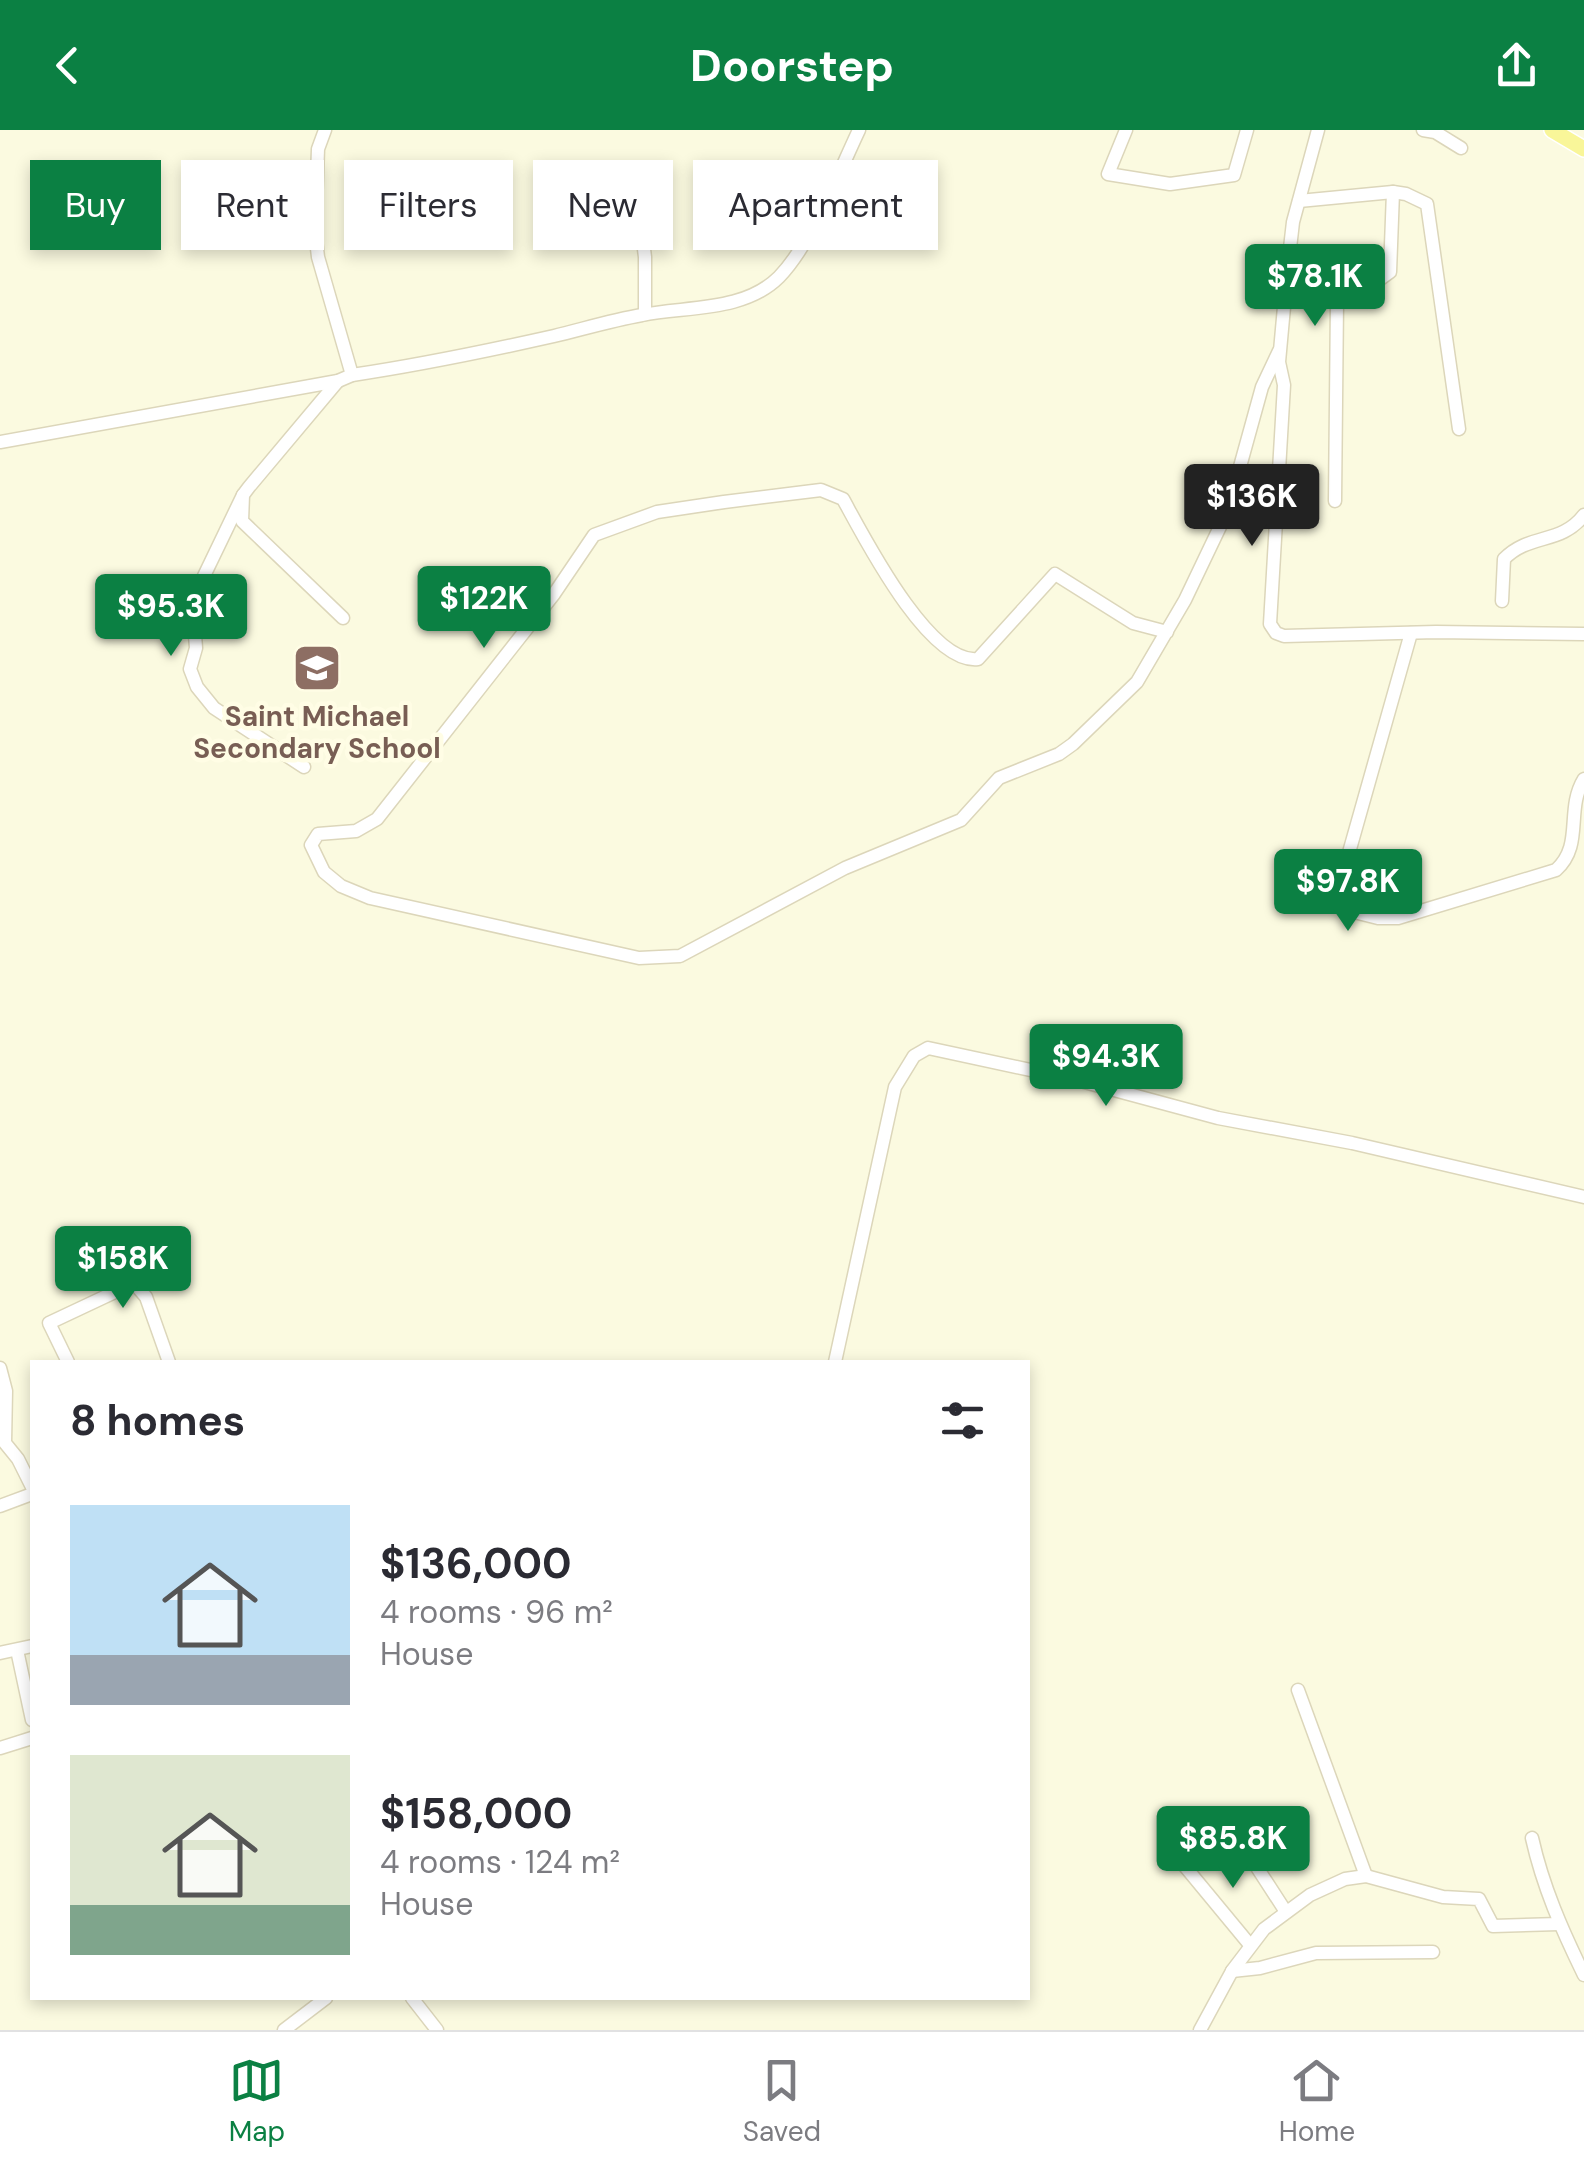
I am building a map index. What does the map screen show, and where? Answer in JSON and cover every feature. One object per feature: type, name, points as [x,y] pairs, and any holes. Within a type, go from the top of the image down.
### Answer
[{"type":"main road","points":[[1552,130],[1584,149]]},
{"type":"street","points":[[326,130],[318,149],[316,244],[352,375]]},
{"type":"street","points":[[0,442],[338,382],[352,375],[508,346],[644,314],[747,297],[780,276],[827,198],[859,130]]},
{"type":"street","points":[[1126,130],[1108,174],[1170,184],[1234,175],[1247,130]]},
{"type":"street","points":[[1318,130],[1293,222],[1279,351],[1284,385],[1270,624],[1284,636],[1584,634]]},
{"type":"street","points":[[1424,130],[1435,132],[1461,148]]},
{"type":"street","points":[[1299,202],[1393,192],[1419,199],[1430,209],[1431,244],[1459,429]]},
{"type":"street","points":[[1335,501],[1336,300],[1352,283],[1379,280],[1390,272],[1393,192]]},
{"type":"street","points":[[644,250],[644,314]]},
{"type":"street","points":[[1167,632],[1133,622],[1054,574],[978,659],[964,658],[907,608],[843,500],[830,492],[658,512],[594,535],[554,594],[377,819],[356,832],[318,834],[310,845],[324,872],[341,886],[370,898],[638,958],[680,956],[814,884],[961,820],[999,778],[1059,754],[1137,682],[1167,632],[1228,510],[1262,386],[1279,351]]},
{"type":"street","points":[[304,766],[214,708],[197,687],[190,670],[196,648],[194,622],[204,576],[244,495],[338,382]]},
{"type":"street","points":[[244,495],[242,521],[343,618]]},
{"type":"street","points":[[1502,601],[1504,558],[1523,544],[1568,532],[1584,515]]},
{"type":"street","points":[[1411,633],[1337,895],[1342,909],[1378,918],[1398,918],[1556,870],[1574,849],[1573,807],[1584,778]]},
{"type":"street","points":[[835,1360],[895,1087],[914,1056],[928,1048],[1077,1080],[1218,1118],[1352,1144],[1584,1198]]},
{"type":"street","points":[[67,1360],[48,1323],[134,1283],[146,1297],[168,1360]]},
{"type":"street","points":[[0,1368],[6,1391],[5,1443],[18,1459],[30,1486]]},
{"type":"street","points":[[0,1506],[30,1492]]},
{"type":"street","points":[[0,1653],[30,1647]]},
{"type":"street","points":[[18,1650],[30,1710]]},
{"type":"street","points":[[1298,1690],[1366,1876]]},
{"type":"street","points":[[0,1748],[30,1739]]},
{"type":"street","points":[[1225,1818],[1286,1912]]},
{"type":"street","points":[[1532,1838],[1540,1874],[1584,1975]]},
{"type":"street","points":[[1182,1864],[1250,1945]]},
{"type":"street","points":[[1200,2030],[1250,1945],[1310,1895],[1344,1879],[1366,1876],[1443,1898],[1479,1898],[1493,1926],[1559,1924]]},
{"type":"street","points":[[1232,1971],[1316,1953],[1434,1952]]},
{"type":"street","points":[[284,2030],[323,2000]]},
{"type":"street","points":[[415,2000],[436,2030]]},
{"type":"place","name":"Saint Michael Secondary School","points":[[317,668]]}]
